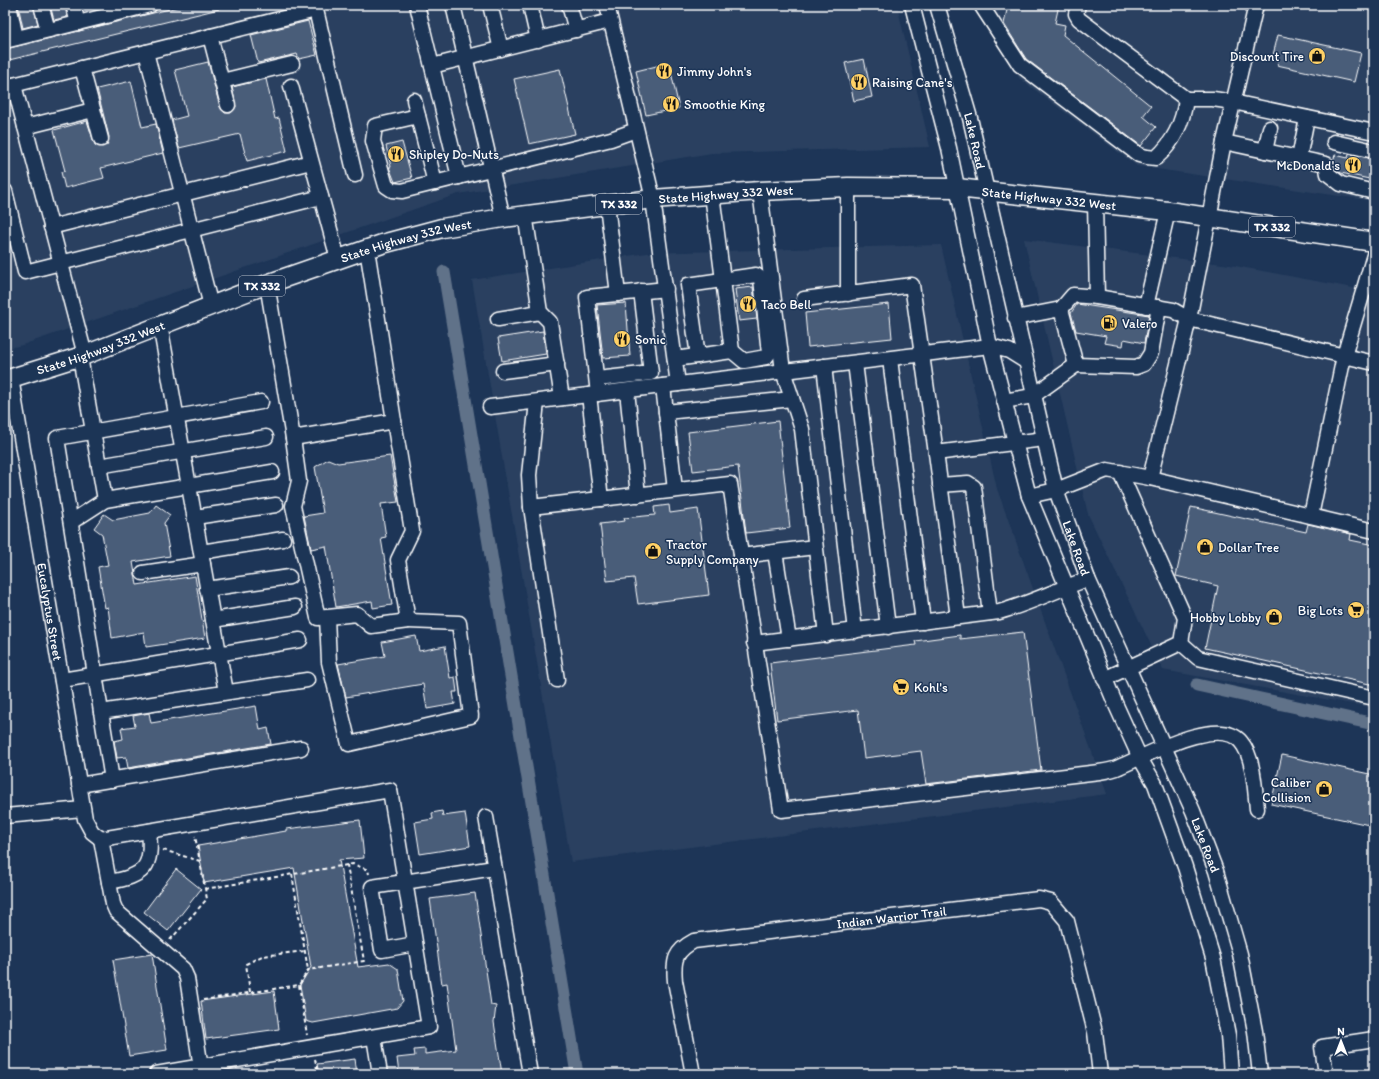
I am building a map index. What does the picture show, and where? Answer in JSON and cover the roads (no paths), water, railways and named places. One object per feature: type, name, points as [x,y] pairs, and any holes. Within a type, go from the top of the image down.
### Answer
[{"type":"main road","name":"State Highway 332 West","points":[[8,379],[82,356],[338,258],[442,228],[525,214],[607,206],[653,199],[760,191],[848,187],[958,188],[1168,211],[1374,242]]},
{"type":"street","points":[[9,5],[11,39],[78,23],[107,10],[142,6]]},
{"type":"street","points":[[41,5],[48,30]]},
{"type":"street","points":[[73,5],[78,23]]},
{"type":"street","points":[[417,5],[459,177]]},
{"type":"street","points":[[453,5],[503,218]]},
{"type":"street","points":[[490,5],[501,49]]},
{"type":"street","points":[[530,5],[538,40]]},
{"type":"street","points":[[569,5],[576,30]]},
{"type":"street","points":[[606,5],[653,199],[678,384]]},
{"type":"street","name":"Lake Road","points":[[912,5],[958,188],[990,346],[1029,496],[1104,679],[1140,758],[1155,784],[1185,867],[1213,958],[1228,1035],[1232,1074]]},
{"type":"street","name":"Lake Road","points":[[937,5],[970,118],[1033,396],[1056,490],[1088,579],[1192,811],[1216,871],[1240,954],[1255,1031],[1260,1074]]},
{"type":"street","points":[[981,5],[1020,65],[1139,154],[1156,158],[1165,150],[1177,131],[1184,112],[1186,99]]},
{"type":"street","points":[[1078,5],[1076,14],[1079,19],[1186,99],[1213,99],[1233,102],[1374,132]]},
{"type":"street","points":[[1150,478],[1189,320],[1224,142],[1256,5]]},
{"type":"street","points":[[105,500],[82,356],[60,262],[25,126],[9,86],[316,10],[355,175]]},
{"type":"street","points":[[432,66],[610,21]]},
{"type":"street","points":[[210,36],[228,105]]},
{"type":"street","points":[[146,52],[211,306]]},
{"type":"street","points":[[222,80],[292,64]]},
{"type":"street","points":[[82,68],[101,139]]},
{"type":"street","points":[[291,86],[320,197],[338,258]]},
{"type":"street","points":[[414,100],[435,183]]},
{"type":"street","points":[[25,126],[93,110]]},
{"type":"street","points":[[418,116],[375,126],[373,141],[386,186],[392,190],[402,191],[435,183],[611,139],[636,130]]},
{"type":"street","points":[[1299,158],[1307,118]]},
{"type":"street","points":[[1339,125],[1326,164],[1328,174],[1341,184],[1374,192]]},
{"type":"street","points":[[1265,151],[1270,128]]},
{"type":"street","points":[[1224,142],[1326,164]]},
{"type":"street","points":[[1334,142],[1374,151]]},
{"type":"street","points":[[51,227],[311,162]]},
{"type":"street","points":[[848,187],[848,294]]},
{"type":"street","points":[[5,191],[25,272],[320,197]]},
{"type":"street","points":[[760,191],[783,372],[802,430],[826,635]]},
{"type":"street","points":[[698,356],[688,285],[723,280],[756,275],[761,279],[769,353],[766,357],[744,361],[732,351],[723,280],[712,194]]},
{"type":"street","points":[[1095,203],[1097,297]]},
{"type":"street","points":[[607,206],[618,294]]},
{"type":"street","points":[[1004,401],[1033,396],[1076,365],[1136,367],[1144,364],[1151,353],[1153,307],[1168,211]]},
{"type":"street","points":[[525,214],[540,312],[550,322],[562,398]]},
{"type":"street","points":[[367,249],[412,531],[398,560],[408,621]]},
{"type":"street","points":[[1311,516],[1344,356],[1374,255]]},
{"type":"street","points":[[267,284],[299,481],[293,506],[318,618],[327,617],[357,614],[371,626],[408,621],[459,623],[472,716],[349,744],[329,662],[327,617]]},
{"type":"street","points":[[804,299],[912,285],[923,354],[958,617]]},
{"type":"street","points":[[601,499],[594,395],[597,379],[588,297],[666,289]]},
{"type":"street","points":[[597,379],[651,373],[641,292]]},
{"type":"street","points":[[1015,318],[1061,309],[1074,295],[1097,297],[1173,310],[1189,320],[1374,363]]},
{"type":"street","points":[[1061,309],[1076,365]]},
{"type":"street","points":[[498,319],[540,312]]},
{"type":"street","points":[[160,326],[226,692]]},
{"type":"street","points":[[490,407],[990,346],[1009,351],[1025,361]]},
{"type":"street","points":[[675,359],[732,351]]},
{"type":"street","points":[[890,359],[923,622]]},
{"type":"street","points":[[855,363],[888,627]]},
{"type":"street","points":[[503,371],[556,364]]},
{"type":"street","points":[[824,366],[855,631]]},
{"type":"street","name":"Eucalyptus Street","points":[[8,379],[62,680],[85,819],[92,832],[101,839]]},
{"type":"street","points":[[663,386],[675,490]]},
{"type":"street","points":[[627,390],[638,495]]},
{"type":"street","points":[[666,412],[792,399]]},
{"type":"street","points":[[112,780],[57,438],[261,402]]},
{"type":"street","points":[[537,402],[529,475],[531,507],[557,680]]},
{"type":"street","points":[[293,438],[394,421]]},
{"type":"street","points":[[99,466],[266,437]]},
{"type":"street","points":[[936,453],[1044,439]]},
{"type":"street","points":[[1029,496],[1056,490],[1107,470],[1150,478],[1374,531]]},
{"type":"street","points":[[70,522],[105,500],[272,472]]},
{"type":"street","points":[[1120,472],[1185,618],[1181,643]]},
{"type":"street","points":[[940,485],[968,483],[974,487],[990,613]]},
{"type":"street","points":[[531,507],[730,484],[781,810],[1099,772],[1118,768],[1189,737],[1206,734],[1231,735],[1239,739],[1248,754],[1254,783],[1257,809]]},
{"type":"street","points":[[195,517],[276,505]]},
{"type":"street","points":[[143,573],[283,539]]},
{"type":"street","points":[[741,556],[815,547]]},
{"type":"street","points":[[775,552],[789,639]]},
{"type":"street","points":[[207,589],[289,577]]},
{"type":"street","points":[[754,643],[990,613],[1020,606],[1066,586],[1088,579]]},
{"type":"street","points":[[213,620],[295,607]]},
{"type":"street","points":[[62,680],[300,640]]},
{"type":"street","points":[[1104,679],[1181,643]]},
{"type":"street","points":[[1181,643],[1198,658],[1374,698]]},
{"type":"street","points":[[101,712],[307,680]]},
{"type":"street","points":[[80,786],[301,748]]},
{"type":"street","points":[[156,1074],[202,1070],[308,1048],[429,1027],[390,790],[101,839],[116,911],[182,969],[186,978],[202,1070]]},
{"type":"street","points":[[5,816],[84,809]]},
{"type":"street","points":[[486,817],[530,1074]]},
{"type":"street","points":[[109,882],[128,879],[137,875],[146,866],[150,856],[151,847],[149,831]]},
{"type":"street","points":[[415,944],[382,950],[372,887],[494,868]]},
{"type":"street","name":"Indian Warrior Trail","points":[[693,1074],[675,981],[674,967],[676,956],[683,947],[694,941],[1039,899],[1051,902],[1067,921],[1095,1032],[1100,1074]]},
{"type":"street","points":[[374,1037],[380,1074]]},
{"type":"street","points":[[1326,1074],[1322,1047],[1374,1039]]},
{"type":"street","points":[[1095,1074],[1100,1074]]},
{"type":"waterway","points":[[444,272],[577,1074]]},
{"type":"waterway","points":[[1197,685],[1374,724]]},
{"type":"place","name":"Discount Tire","points":[[1317,56]]},
{"type":"place","name":"Jimmy John's","points":[[664,71]]},
{"type":"place","name":"Raising Cane's","points":[[859,82]]},
{"type":"place","name":"Smoothie King","points":[[671,104]]},
{"type":"place","name":"Shipley Do-Nuts","points":[[396,154]]},
{"type":"place","name":"McDonald's","points":[[1353,165]]},
{"type":"place","name":"Taco Bell","points":[[748,304]]},
{"type":"place","name":"Valero","points":[[1109,323]]},
{"type":"place","name":"Sonic","points":[[622,339]]},
{"type":"place","name":"Dollar Tree","points":[[1205,547]]},
{"type":"place","name":"Tractor Supply Company","points":[[653,551]]},
{"type":"place","name":"Big Lots","points":[[1356,610]]},
{"type":"place","name":"Hobby Lobby","points":[[1274,617]]},
{"type":"place","name":"Kohl's","points":[[901,687]]},
{"type":"place","name":"Caliber Collision","points":[[1324,789]]}]
